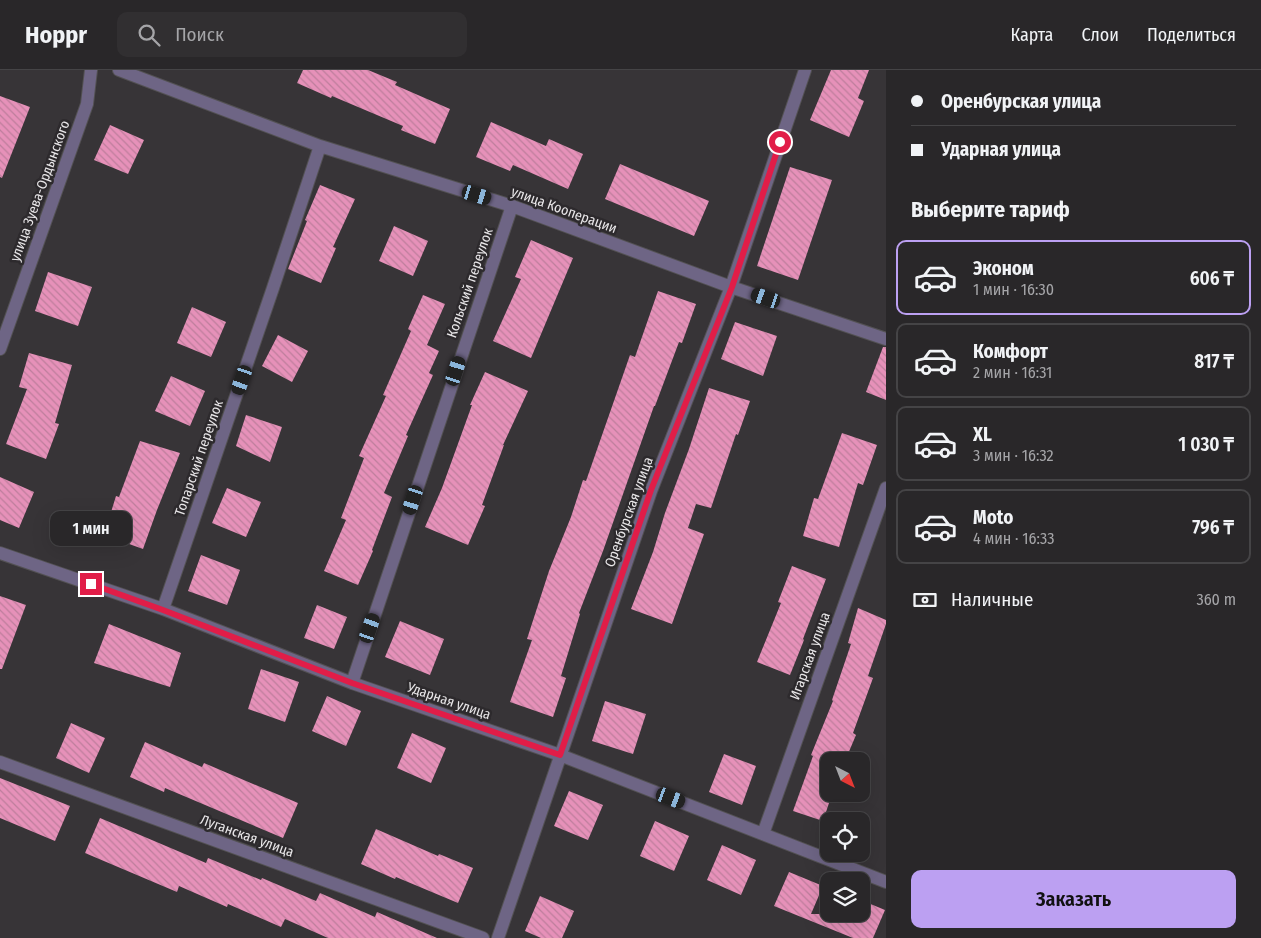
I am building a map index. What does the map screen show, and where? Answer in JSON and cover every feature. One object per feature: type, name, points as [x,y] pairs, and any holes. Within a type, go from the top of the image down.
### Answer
[{"type":"street","name":"улица Зуева-Ордынского","points":[[0,349],[87,104],[91,70]]},
{"type":"street","name":"улица Кооперации","points":[[119,70],[320,146],[512,206],[732,287],[886,339]]},
{"type":"street","name":"Оренбурская улица","points":[[498,938],[651,490],[732,287],[805,70]]},
{"type":"street","name":"Топарский переулок","points":[[163,610],[320,146]]},
{"type":"street","name":"Кольский переулок","points":[[352,683],[512,206]]},
{"type":"street","name":"Игарская улица","points":[[763,834],[886,488]]},
{"type":"street","name":"Ударная улица","points":[[0,553],[163,610],[352,683],[560,755],[886,882]]},
{"type":"street","name":"Луганская улица","points":[[0,762],[483,938]]},
{"type":"building","points":[[303,70],[368,70],[397,82],[395,85],[450,109],[435,144],[401,130],[403,126],[297,83]]},
{"type":"building","points":[[831,70],[869,70],[858,98],[864,101],[849,137],[810,120]]},
{"type":"building","points":[[0,96],[30,107],[2,178],[0,177]]},
{"type":"building","points":[[491,122],[546,146],[549,139],[583,154],[568,189],[513,165],[510,171],[476,157]]},
{"type":"building","points":[[110,125],[144,140],[128,174],[94,160]]},
{"type":"building","points":[[620,164],[709,201],[694,236],[605,199]]},
{"type":"building","points":[[790,167],[832,180],[798,280],[757,266]]},
{"type":"building","points":[[320,185],[355,199],[333,247],[336,248],[321,283],[288,269],[307,221],[305,220]]},
{"type":"building","points":[[394,226],[428,241],[413,276],[379,261]]},
{"type":"building","points":[[531,240],[573,258],[531,358],[493,341],[521,279],[515,277]]},
{"type":"building","points":[[48,272],[92,287],[78,326],[35,311]]},
{"type":"building","points":[[658,291],[696,304],[682,343],[679,342],[654,406],[579,613],[561,676],[566,678],[553,717],[510,702],[532,640],[527,639],[549,571],[571,517],[583,480],[586,481],[630,355],[635,357]]},
{"type":"building","points":[[423,295],[445,304],[427,345],[439,351],[429,373],[433,375],[406,435],[408,436],[384,493],[392,497],[373,551],[358,585],[324,571],[346,520],[341,518],[364,458],[359,456],[386,396],[383,395],[411,331],[408,329]]},
{"type":"building","points":[[192,307],[226,322],[211,357],[177,343]]},
{"type":"building","points":[[735,322],[777,336],[763,376],[721,359]]},
{"type":"building","points":[[278,335],[308,351],[292,382],[262,366]]},
{"type":"building","points":[[883,347],[886,347],[886,400],[866,392]]},
{"type":"building","points":[[29,353],[72,365],[55,423],[59,424],[46,459],[6,444],[27,389],[19,387]]},
{"type":"building","points":[[485,372],[528,391],[503,445],[482,505],[485,506],[468,545],[425,527],[442,488],[472,405],[470,405]]},
{"type":"building","points":[[171,376],[205,391],[190,426],[155,411]]},
{"type":"building","points":[[709,388],[750,401],[738,435],[736,434],[711,508],[696,504],[688,528],[704,534],[672,624],[631,609],[653,552]]},
{"type":"building","points":[[246,415],[282,427],[270,462],[236,446]]},
{"type":"building","points":[[842,433],[877,445],[863,485],[858,483],[839,547],[803,536],[814,498],[818,499]]},
{"type":"building","points":[[140,441],[180,453],[143,549],[104,535],[116,496],[119,497]]},
{"type":"building","points":[[0,477],[34,492],[19,528],[0,520]]},
{"type":"building","points":[[227,488],[261,502],[246,537],[212,523]]},
{"type":"building","points":[[201,555],[240,570],[227,605],[188,591]]},
{"type":"building","points":[[792,566],[826,579],[790,675],[757,662],[781,603],[778,602]]},
{"type":"building","points":[[0,596],[26,605],[2,669],[0,669]]},
{"type":"building","points":[[317,605],[347,617],[334,649],[304,638]]},
{"type":"building","points":[[858,608],[886,620],[868,676],[873,678],[853,733],[856,735],[849,752],[820,752],[820,802],[829,802],[826,812],[820,812],[820,820],[793,811],[813,756],[811,755],[833,701],[851,644],[848,643]]},
{"type":"building","points":[[400,621],[444,639],[430,675],[385,657]]},
{"type":"building","points":[[109,624],[181,653],[170,687],[94,663]]},
{"type":"building","points":[[261,669],[299,682],[285,722],[248,709]]},
{"type":"building","points":[[327,696],[361,711],[346,746],[312,731]]},
{"type":"building","points":[[605,701],[646,714],[633,754],[592,741]]},
{"type":"building","points":[[71,723],[105,738],[89,773],[56,758]]},
{"type":"building","points":[[412,733],[446,748],[431,783],[397,768]]},
{"type":"building","points":[[145,742],[202,767],[204,763],[298,803],[283,838],[165,788],[164,792],[130,777]]},
{"type":"building","points":[[724,754],[756,766],[742,805],[709,792]]},
{"type":"building","points":[[0,778],[70,806],[55,841],[0,818]]},
{"type":"building","points":[[569,791],[603,805],[588,840],[554,826]]},
{"type":"building","points":[[100,818],[206,863],[208,858],[316,901],[320,893],[375,917],[377,912],[437,938],[328,938],[285,919],[281,927],[228,904],[227,907],[179,886],[177,892],[85,853]]},
{"type":"building","points":[[655,821],[689,836],[674,871],[640,856]]},
{"type":"building","points":[[376,829],[438,856],[439,854],[473,868],[458,903],[361,864]]},
{"type":"building","points":[[722,845],[756,860],[741,895],[707,880]]},
{"type":"building","points":[[789,872],[820,885],[820,893],[811,914],[820,914],[820,922],[870,922],[870,904],[885,910],[873,938],[853,938],[774,906]]},
{"type":"building","points":[[540,896],[574,911],[562,938],[541,938],[525,931]]},
{"type":"route","points":[[91,584],[352,683],[560,755],[651,490],[732,287],[780,142]]}]
